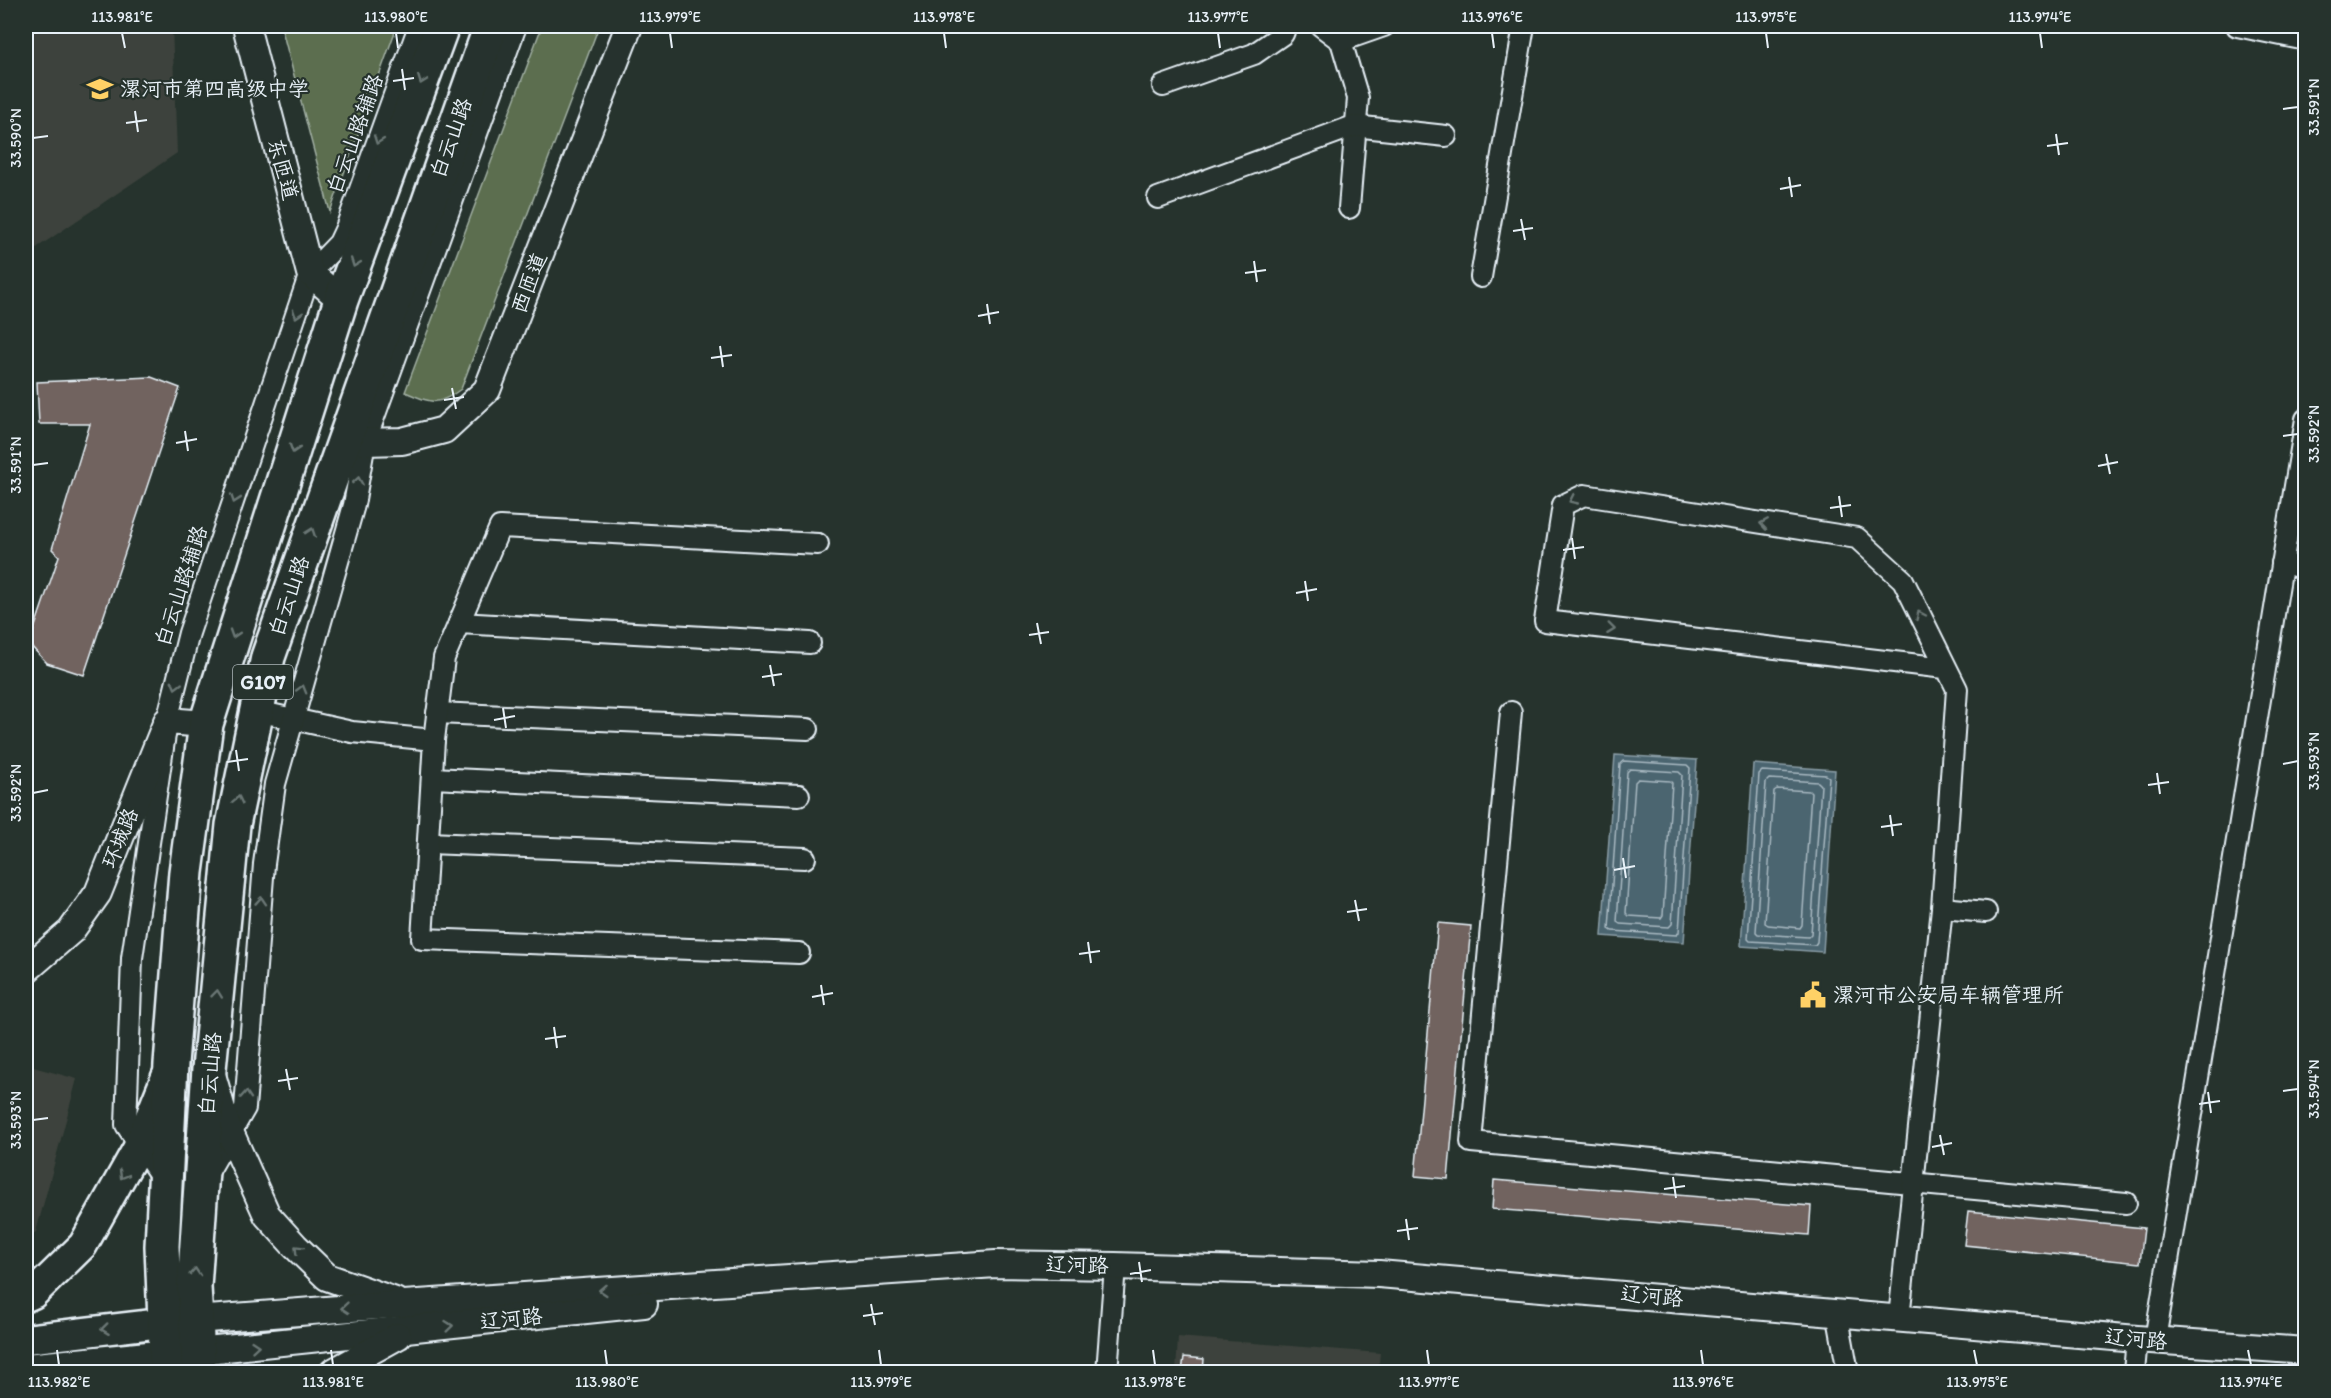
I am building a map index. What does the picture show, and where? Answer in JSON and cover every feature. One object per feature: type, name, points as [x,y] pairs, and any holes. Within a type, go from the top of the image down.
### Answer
[{"type":"highway","name":"白云山路","points":[[181,1349],[162,1246],[171,1064],[186,872],[206,724],[341,300],[442,26]]},
{"type":"highway","name":"白云山路","points":[[181,1349],[194,1287],[210,1069],[233,825],[268,657],[354,440],[491,26]]},
{"type":"main road","points":[[26,1297],[33,1294],[83,1245],[139,1144],[171,1064]]},
{"type":"main road","name":"辽河路","points":[[26,1339],[181,1349]]},
{"type":"main road","name":"辽河路","points":[[26,1368],[181,1349]]},
{"type":"street","name":"东匝道","points":[[246,26],[310,273]]},
{"type":"street","name":"白云山路辅路","points":[[165,1183],[126,1125],[132,958],[167,721],[189,633],[310,273],[339,243],[346,228],[419,26]]},
{"type":"street","points":[[201,1184],[245,1108],[264,864],[275,784],[354,505],[354,440],[516,26]]},
{"type":"street","name":"西匝道","points":[[354,440],[402,441],[444,430],[487,390],[629,26]]},
{"type":"street","points":[[1163,86],[1254,54],[1283,34],[1286,26]]},
{"type":"street","points":[[1321,26],[1341,41],[1358,98],[1349,208]]},
{"type":"street","points":[[1341,41],[1384,26]]},
{"type":"street","points":[[1481,277],[1524,26]]},
{"type":"street","points":[[2237,26],[2306,40]]},
{"type":"street","points":[[1158,198],[1354,126],[1446,136]]},
{"type":"street","points":[[310,273],[341,300]]},
{"type":"street","points":[[2134,1372],[2146,1340],[2282,563],[2298,507],[2306,419]]},
{"type":"street","points":[[1899,1317],[1942,908],[1957,689],[1903,580],[1857,538],[1584,495],[1563,505],[1545,621],[1945,668]]},
{"type":"street","points":[[799,953],[422,939],[434,740],[444,658],[500,527],[818,544]]},
{"type":"street","points":[[2282,563],[2299,567],[2306,566]]},
{"type":"street","points":[[459,623],[810,642]]},
{"type":"street","points":[[257,711],[352,732],[434,740]]},
{"type":"street","points":[[1511,712],[1472,1142],[2126,1203]]},
{"type":"street","points":[[437,713],[808,729]]},
{"type":"street","points":[[167,721],[206,724]]},
{"type":"street","name":"环城路","points":[[26,970],[71,931],[98,893],[167,721]]},
{"type":"street","points":[[432,778],[799,795]]},
{"type":"street","points":[[428,843],[805,858]]},
{"type":"street","points":[[1942,908],[1986,912]]},
{"type":"street","points":[[210,1069],[231,1133],[267,1215],[327,1277],[404,1304]]},
{"type":"street","name":"辽河路","points":[[181,1349],[404,1304],[996,1264],[1379,1274],[2146,1340],[2306,1351]]},
{"type":"street","name":"辽河路","points":[[181,1349],[407,1331],[996,1264]]},
{"type":"street","points":[[1107,1372],[1115,1266]]},
{"type":"street","points":[[1838,1312],[1848,1372]]},
{"type":"street","points":[[333,1372],[407,1331]]},
{"type":"shaded area","name":"漯河市第四高级中学","points":[[26,26],[172,26],[177,153],[26,255]]},
{"type":"shaded area","points":[[26,1065],[77,1079],[36,1232],[26,1238]]},
{"type":"shaded area","points":[[1178,1337],[1380,1353],[1378,1372],[1176,1372]]},
{"type":"green space","points":[[281,26],[397,26],[330,212]]},
{"type":"green space","points":[[542,26],[599,26],[461,389],[446,399],[428,401],[405,392]]},
{"type":"water","points":[[1615,755],[1697,760],[1684,942],[1602,936]]},
{"type":"water","points":[[1753,764],[1835,770],[1823,952],[1741,946]]},
{"type":"building","points":[[26,319],[33,356],[26,357]]},
{"type":"building","points":[[151,377],[180,388],[84,675],[47,663],[29,644],[59,556],[52,549],[90,424],[39,424],[37,382]]},
{"type":"building","points":[[1438,923],[1471,926],[1448,1179],[1415,1176]]},
{"type":"building","points":[[1494,1180],[1811,1206],[1809,1235],[1492,1209]]},
{"type":"building","points":[[1968,1211],[2144,1228],[2140,1263],[1964,1245]]},
{"type":"building","points":[[1184,1357],[1204,1359],[1203,1372],[1182,1372]]},
{"type":"place","name":"漯河市第四高级中学","points":[[100,89]]},
{"type":"place","name":"漯河市公安局车辆管理所","points":[[1813,995]]}]
